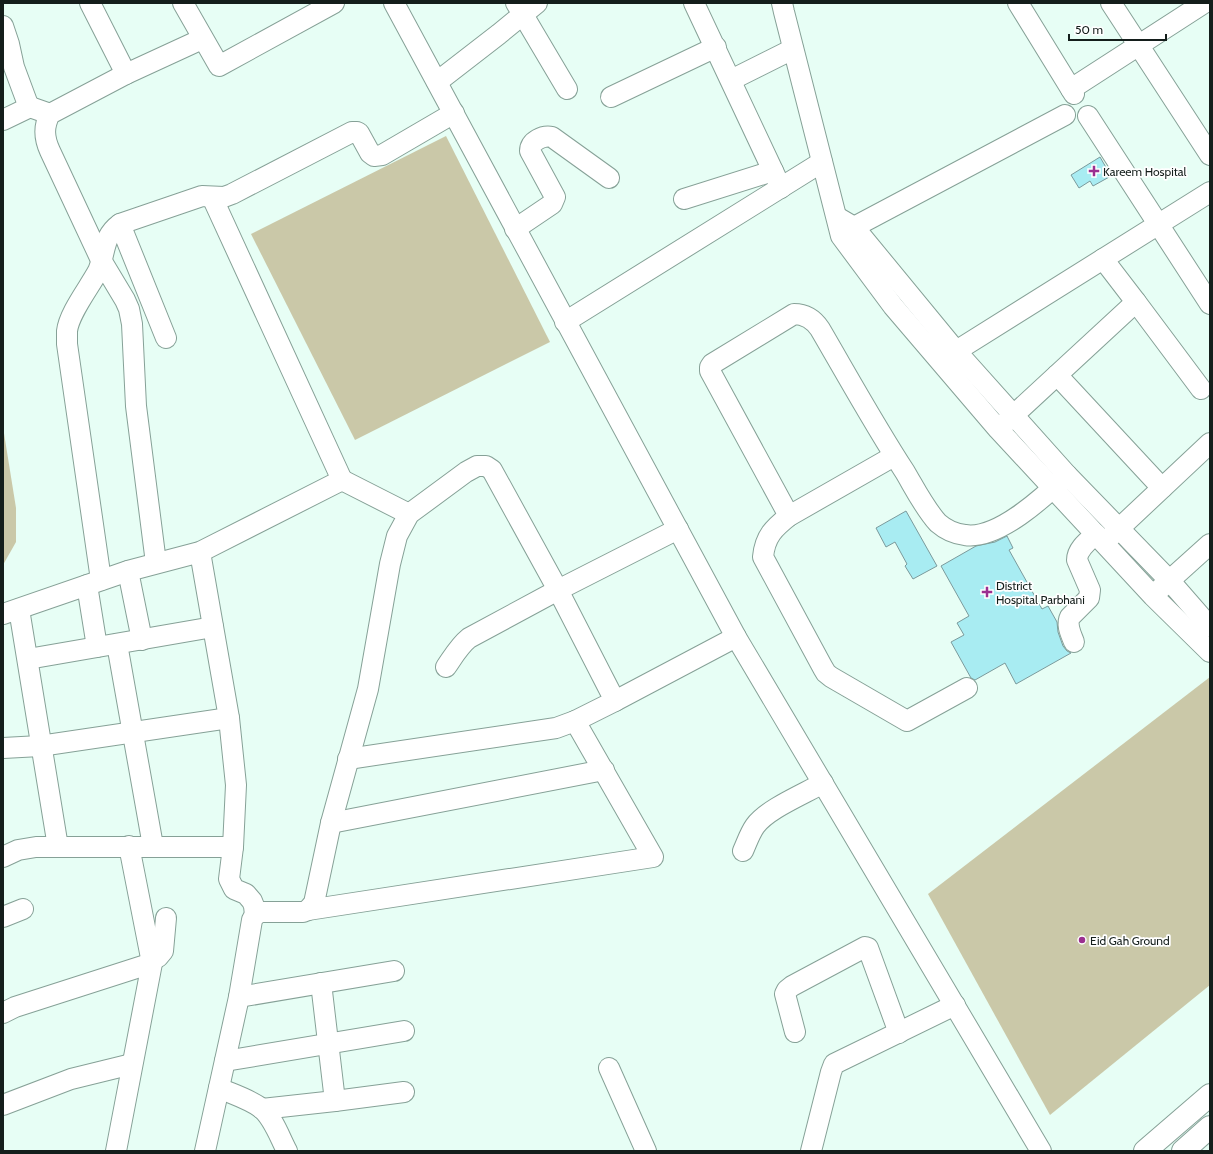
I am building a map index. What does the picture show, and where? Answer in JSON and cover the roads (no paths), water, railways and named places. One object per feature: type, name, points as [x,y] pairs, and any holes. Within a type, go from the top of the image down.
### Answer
[{"type":"highway","points":[[1145,1151],[1210,1095]]},
{"type":"highway","points":[[1183,1151],[1210,1128]]},
{"type":"street","points":[[90,3],[126,74]]},
{"type":"street","points":[[183,3],[202,39],[219,66],[334,3]]},
{"type":"street","points":[[394,3],[736,637],[1041,1151]]},
{"type":"street","points":[[694,3],[777,179]]},
{"type":"street","points":[[782,3],[822,162],[844,226],[893,306],[1013,416],[1100,538],[1153,596],[1210,652]]},
{"type":"street","points":[[1018,3],[1073,92],[1086,98],[1090,104],[1088,116],[1083,120],[1076,122],[1070,120],[1065,115],[1063,109],[1064,102],[1073,92],[1138,46],[1204,3]]},
{"type":"street","points":[[1111,3],[1210,155]]},
{"type":"street","points":[[436,82],[525,7],[567,89]]},
{"type":"street","points":[[3,26],[14,67],[30,107]]},
{"type":"street","points":[[156,563],[136,406],[131,317],[125,300],[101,260],[46,142],[45,122],[50,114],[126,74],[202,39]]},
{"type":"street","points":[[612,97],[716,47]]},
{"type":"street","points":[[731,80],[793,49]]},
{"type":"street","points":[[3,120],[30,107],[50,114]]},
{"type":"street","points":[[97,647],[94,583],[67,344],[67,330],[72,317],[98,270],[109,235],[113,229],[120,224],[202,196],[224,197],[232,194],[352,132],[357,132],[359,134],[370,153],[374,156],[382,155],[454,114]]},
{"type":"street","points":[[844,226],[1065,115]]},
{"type":"street","points":[[1088,116],[1210,304]]},
{"type":"street","points":[[515,229],[555,201],[555,197],[530,151],[532,143],[544,136],[552,137],[609,178]]},
{"type":"street","points":[[684,199],[777,179],[822,162]]},
{"type":"street","points":[[565,322],[777,179]]},
{"type":"street","points":[[948,356],[1210,192]]},
{"type":"street","points":[[212,197],[342,480],[409,514]]},
{"type":"street","points":[[120,224],[166,338]]},
{"type":"street","points":[[844,226],[909,294],[948,356],[998,429],[1060,482],[1119,529],[1169,580],[1210,627]]},
{"type":"street","points":[[1103,259],[1201,388]]},
{"type":"street","points":[[893,306],[909,294]]},
{"type":"street","points":[[998,429],[1136,302]]},
{"type":"street","points":[[789,516],[710,371],[710,367],[712,364],[790,315],[799,314],[815,321],[894,456],[926,506],[938,522],[950,531],[966,536],[978,535],[994,530],[1010,522],[1060,482]]},
{"type":"street","points":[[1057,375],[1162,488]]},
{"type":"street","points":[[1074,642],[1068,621],[1090,595],[1090,590],[1077,560],[1079,550],[1119,529],[1210,443]]},
{"type":"street","points":[[894,456],[789,516],[768,537],[763,557],[826,673],[907,721],[967,688]]},
{"type":"street","points":[[308,910],[314,903],[331,823],[368,689],[390,564],[397,536],[409,514],[466,472],[477,466],[486,466],[492,470],[558,590],[616,701]]},
{"type":"street","points":[[58,847],[40,746],[28,659],[11,611],[128,571],[200,552],[342,480]]},
{"type":"street","points":[[446,667],[458,649],[469,638],[558,590],[678,529]]},
{"type":"street","points":[[1153,596],[1210,544]]},
{"type":"street","points":[[200,552],[229,718],[236,785],[233,847],[229,880],[234,889],[246,894],[252,901],[255,915]]},
{"type":"street","points":[[128,571],[142,640]]},
{"type":"street","points":[[28,659],[213,627]]},
{"type":"street","points":[[348,759],[556,728],[575,721],[616,701],[736,637]]},
{"type":"street","points":[[117,644],[153,846]]},
{"type":"street","points":[[3,748],[40,746],[229,718]]},
{"type":"street","points":[[205,1151],[239,997],[252,920],[255,915],[261,912],[303,912],[653,857],[575,721]]},
{"type":"street","points":[[331,823],[604,770]]},
{"type":"street","points":[[743,851],[750,833],[763,817],[823,783]]},
{"type":"street","points":[[3,857],[18,850],[36,846],[233,847]]},
{"type":"street","points":[[116,1151],[152,962],[130,846]]},
{"type":"street","points":[[3,917],[23,909]]},
{"type":"street","points":[[3,1013],[152,962],[163,951],[166,918]]},
{"type":"street","points":[[795,1032],[785,994],[787,990],[865,947],[868,948],[899,1033]]},
{"type":"street","points":[[239,997],[394,971]]},
{"type":"street","points":[[321,983],[335,1101]]},
{"type":"street","points":[[811,1151],[830,1072],[834,1064],[955,1005]]},
{"type":"street","points":[[225,1061],[404,1031]]},
{"type":"street","points":[[3,1105],[71,1079],[132,1064]]},
{"type":"street","points":[[609,1068],[646,1151]]},
{"type":"street","points":[[219,1088],[262,1109],[274,1125],[287,1151]]},
{"type":"street","points":[[262,1109],[404,1092]]},
{"type":"place","name":"Kareem Hospital","points":[[1094,171]]},
{"type":"place","name":"District Hospital Parbhani","points":[[987,592]]},
{"type":"place","name":"Eid Gah Ground","points":[[1082,940]]}]
